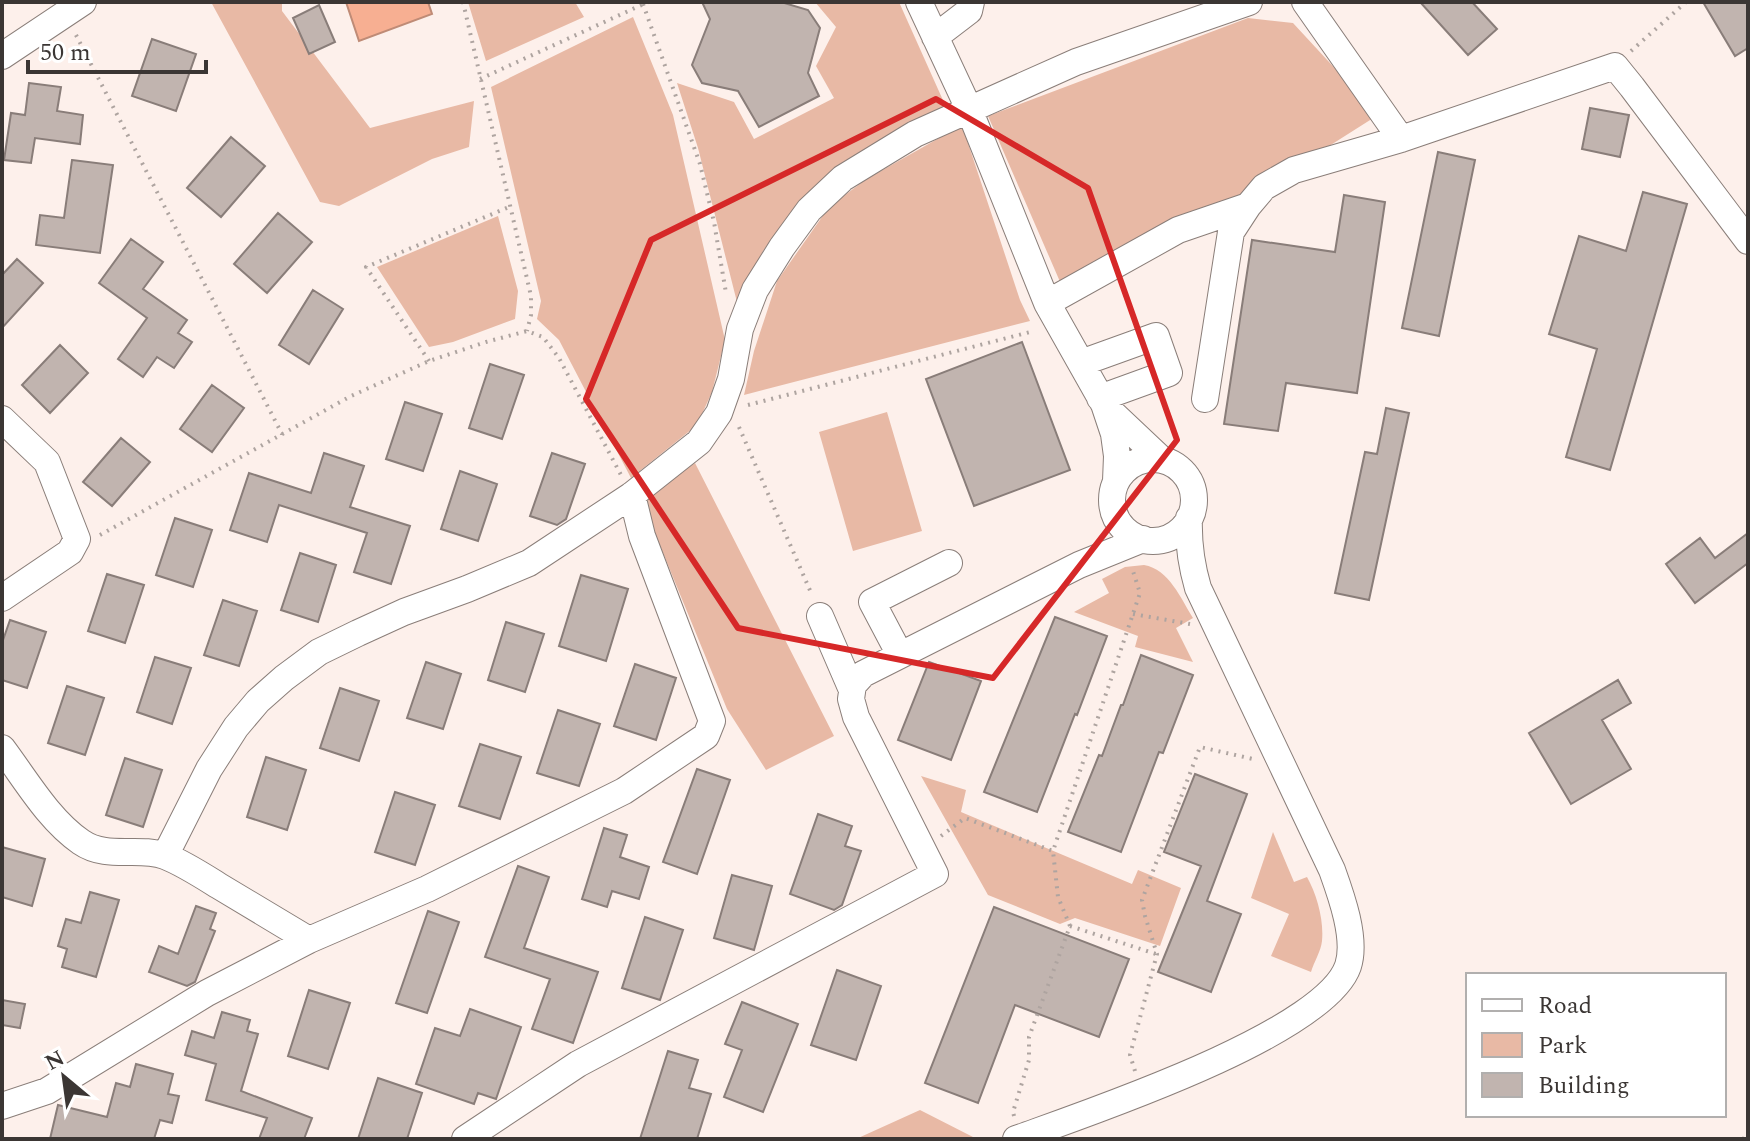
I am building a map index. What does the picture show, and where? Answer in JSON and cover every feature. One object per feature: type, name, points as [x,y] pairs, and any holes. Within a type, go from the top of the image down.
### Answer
[{"type":"street","points":[[919,2],[969,109],[1053,314],[1102,401],[1114,434],[1116,481],[1109,523],[1097,548],[1079,565]]},
{"type":"street","points":[[935,37],[969,11],[971,2]]},
{"type":"street","points":[[165,856],[209,769],[236,727],[258,701],[284,678],[319,652],[358,633],[529,563],[632,495],[699,442],[725,411],[740,329],[755,290],[809,210],[843,178],[915,134],[1076,62],[1249,2]]},
{"type":"street","points":[[1305,2],[1401,139]]},
{"type":"street","points":[[2,56],[74,8]]},
{"type":"street","points":[[1205,399],[1231,232],[1264,187],[1294,170],[1401,139],[1615,66],[1748,241]]},
{"type":"street","points":[[1053,314],[1178,230],[1248,206]]},
{"type":"street","points":[[1081,363],[1156,336],[1169,373],[1102,401]]},
{"type":"street","points":[[1102,401],[1162,460]]},
{"type":"street","points":[[2,419],[47,462],[77,539],[70,552],[2,598]]},
{"type":"street","points":[[465,1139],[578,1064],[935,874],[863,734],[851,699],[853,685],[863,674],[1079,565],[1139,542],[1164,539],[1186,524],[1194,498],[1185,474],[1174,465],[1162,460],[1135,462],[1116,481]]},
{"type":"street","points":[[2,1106],[47,1091],[207,993],[309,940],[427,889],[624,791],[706,736],[712,721],[642,536],[632,495]]},
{"type":"street","points":[[1112,507],[1126,531],[1139,542],[1177,563],[1198,588]]},
{"type":"street","points":[[1020,1138],[1142,1093],[1234,1052],[1291,1022],[1339,984],[1349,963],[1350,935],[1343,899],[1198,588],[1188,541],[1189,518]]},
{"type":"street","points":[[900,655],[872,602],[949,563]]},
{"type":"street","points":[[820,616],[852,690]]},
{"type":"street","points":[[2,748],[50,812],[84,844],[122,853],[146,852],[165,856],[309,940]]},
{"type":"path","points":[[463,2],[531,296],[527,331]]},
{"type":"path","points":[[1615,66],[1686,2]]},
{"type":"path","points":[[480,79],[645,3],[700,164],[726,293]]},
{"type":"path","points":[[74,8],[282,434]]},
{"type":"path","points":[[429,361],[366,267],[509,207]]},
{"type":"path","points":[[820,616],[725,411],[1053,314]]},
{"type":"path","points":[[70,552],[351,396],[429,361],[527,331],[543,337],[559,358],[632,495]]},
{"type":"path","points":[[1020,1138],[1013,1112],[1029,1060],[1029,1037],[1070,926],[1058,897],[1053,851],[1140,593],[1139,542]]},
{"type":"path","points":[[1133,614],[1218,629]]},
{"type":"path","points":[[1142,1093],[1130,1055],[1157,954],[1142,900],[1200,747],[1283,766]]},
{"type":"path","points":[[923,849],[965,818],[1053,851]]},
{"type":"path","points":[[1070,926],[1157,954]]},
{"type":"path","points":[[1743,1139],[1748,1134]]},
{"type":"highlighted area","points":[[936,99],[1088,188],[1177,440],[993,678],[738,628],[586,399],[651,240]]},
{"type":"green space","points":[[211,2],[282,2],[282,11],[370,128],[474,101],[469,147],[432,159],[339,206],[320,202]]},
{"type":"green space","points":[[468,2],[575,2],[584,17],[486,61]]},
{"type":"green space","points":[[815,2],[899,2],[946,107],[840,168],[799,201],[763,251],[738,306],[698,148],[677,83],[734,102],[754,139],[834,98],[816,66],[836,27]]},
{"type":"green space","points":[[633,17],[673,115],[725,340],[712,392],[697,425],[631,478],[559,340],[537,319],[541,301],[491,87]]},
{"type":"green space","points":[[1248,18],[1293,23],[1378,115],[1247,198],[1061,284],[988,116]]},
{"type":"green space","points":[[962,125],[1020,300],[1030,321],[744,395],[754,351],[777,281],[829,207],[865,180]]},
{"type":"green space","points":[[498,216],[518,291],[515,319],[453,342],[429,347],[377,267]]},
{"type":"green space","points":[[887,412],[922,531],[853,551],[819,432]]},
{"type":"green space","points":[[695,463],[834,736],[766,770],[727,709],[643,500]]},
{"type":"green space","points":[[1144,565],[1161,572],[1193,618],[1176,628],[1193,662],[1135,647],[1138,636],[1074,612],[1109,593],[1102,579],[1125,567]]},
{"type":"green space","points":[[921,776],[966,790],[961,812],[1132,884],[1138,870],[1181,888],[1160,946],[1075,918],[1060,924],[988,895]]},
{"type":"green space","points":[[1273,832],[1294,882],[1307,877],[1319,908],[1322,941],[1311,972],[1271,956],[1289,914],[1251,898]]},
{"type":"green space","points":[[920,1110],[973,1137],[856,1139]]},
{"type":"shaded area","points":[[346,2],[428,2],[432,14],[359,41]]},
{"type":"building","points":[[702,2],[781,2],[808,10],[820,28],[808,73],[819,96],[759,127],[738,91],[702,83],[692,65],[710,19]]},
{"type":"building","points":[[1420,2],[1472,2],[1497,29],[1468,55]]},
{"type":"building","points":[[1703,2],[1748,2],[1748,48],[1735,56]]},
{"type":"building","points":[[319,5],[335,42],[309,54],[293,18]]},
{"type":"building","points":[[152,39],[196,54],[176,111],[132,96]]},
{"type":"building","points":[[29,83],[61,87],[57,111],[83,115],[80,144],[35,138],[31,163],[4,160],[11,113],[25,115]]},
{"type":"building","points":[[1590,108],[1629,115],[1620,157],[1582,149]]},
{"type":"building","points":[[231,137],[265,166],[221,217],[187,188]]},
{"type":"building","points":[[1438,152],[1475,160],[1439,336],[1402,328]]},
{"type":"building","points":[[72,160],[113,165],[100,253],[36,245],[40,215],[64,218]]},
{"type":"building","points":[[1643,192],[1687,204],[1610,470],[1566,457],[1597,349],[1549,334],[1579,236],[1626,251]]},
{"type":"building","points":[[1344,195],[1385,202],[1357,393],[1286,383],[1278,431],[1224,424],[1252,240],[1335,252]]},
{"type":"building","points":[[278,213],[312,242],[267,293],[234,264]]},
{"type":"building","points":[[131,239],[163,262],[143,289],[187,320],[178,333],[192,342],[174,368],[157,357],[143,377],[118,359],[147,318],[99,283]]},
{"type":"building","points":[[17,259],[43,283],[2,328],[2,275]]},
{"type":"building","points":[[313,290],[343,309],[309,364],[279,345]]},
{"type":"building","points":[[1022,342],[1070,470],[974,506],[926,379]]},
{"type":"building","points":[[60,345],[88,373],[50,413],[22,385]]},
{"type":"building","points":[[490,364],[524,375],[502,439],[469,428]]},
{"type":"building","points":[[212,385],[244,408],[212,452],[180,429]]},
{"type":"building","points":[[405,402],[442,414],[423,471],[386,459]]},
{"type":"building","points":[[1386,408],[1409,413],[1369,600],[1335,593],[1365,452],[1377,454]]},
{"type":"building","points":[[121,438],[150,462],[112,506],[83,482]]},
{"type":"building","points":[[324,453],[364,466],[350,507],[410,526],[391,584],[354,572],[367,533],[279,505],[267,542],[230,530],[249,473],[311,493]]},
{"type":"building","points":[[552,453],[585,464],[566,519],[557,525],[530,516]]},
{"type":"building","points":[[460,471],[497,484],[478,541],[441,529]]},
{"type":"building","points":[[175,518],[212,530],[193,587],[156,575]]},
{"type":"building","points":[[1748,533],[1748,563],[1695,603],[1666,564],[1700,538],[1715,558]]},
{"type":"building","points":[[300,553],[336,565],[318,622],[281,610]]},
{"type":"building","points":[[107,574],[144,585],[125,643],[88,631]]},
{"type":"building","points":[[581,575],[628,589],[606,661],[559,646]]},
{"type":"building","points":[[223,600],[257,611],[239,666],[204,655]]},
{"type":"building","points":[[1055,617],[1107,636],[1037,812],[984,792]]},
{"type":"building","points":[[10,620],[46,632],[27,688],[2,680],[2,643]]},
{"type":"building","points":[[506,622],[544,634],[525,692],[488,680]]},
{"type":"building","points":[[1141,655],[1193,675],[1163,753],[1159,752],[1121,852],[1068,832],[1099,755],[1102,756]]},
{"type":"building","points":[[155,657],[191,668],[172,724],[137,712]]},
{"type":"building","points":[[426,662],[461,674],[443,729],[407,718]]},
{"type":"building","points":[[929,662],[981,681],[951,760],[898,740]]},
{"type":"building","points":[[635,664],[676,678],[656,740],[614,726]]},
{"type":"building","points":[[1618,680],[1631,703],[1602,720],[1631,769],[1571,804],[1529,733]]},
{"type":"building","points":[[67,686],[104,698],[85,755],[48,743]]},
{"type":"building","points":[[340,688],[379,701],[359,761],[320,748]]},
{"type":"building","points":[[558,710],[600,724],[579,786],[537,773]]},
{"type":"building","points":[[480,744],[521,757],[500,819],[459,806]]},
{"type":"building","points":[[266,757],[306,770],[287,830],[247,817]]},
{"type":"building","points":[[125,758],[162,770],[143,827],[106,815]]},
{"type":"building","points":[[697,769],[730,780],[697,874],[663,862]]},
{"type":"building","points":[[1195,774],[1247,794],[1207,901],[1241,914],[1211,992],[1158,972],[1201,866],[1164,852]]},
{"type":"building","points":[[395,792],[435,805],[415,865],[375,852]]},
{"type":"building","points":[[818,814],[852,826],[845,846],[861,851],[842,905],[834,910],[790,894]]},
{"type":"building","points":[[604,828],[627,835],[620,857],[649,867],[639,899],[612,891],[607,907],[582,899]]},
{"type":"building","points":[[2,847],[45,859],[32,906],[2,897]]},
{"type":"building","points":[[518,866],[549,877],[524,948],[598,972],[573,1043],[532,1029],[550,979],[485,957]]},
{"type":"building","points":[[732,875],[772,886],[754,950],[714,938]]},
{"type":"building","points":[[90,892],[119,900],[96,977],[62,967],[67,949],[58,946],[66,919],[81,923]]},
{"type":"building","points":[[196,906],[216,913],[210,929],[215,931],[195,982],[187,986],[149,972],[159,946],[178,954]]},
{"type":"building","points":[[994,907],[1129,959],[1099,1037],[1015,1005],[978,1103],[925,1083]]},
{"type":"building","points":[[428,911],[459,922],[427,1013],[396,1003]]},
{"type":"building","points":[[645,917],[683,930],[660,1000],[622,988]]},
{"type":"building","points":[[837,970],[881,986],[856,1060],[811,1045]]},
{"type":"building","points":[[309,990],[350,1003],[328,1069],[288,1056]]},
{"type":"building","points":[[2,1000],[25,1004],[20,1028],[2,1025]]},
{"type":"building","points":[[742,1002],[798,1024],[763,1112],[724,1097],[742,1050],[725,1044]]},
{"type":"building","points":[[470,1009],[521,1027],[496,1099],[478,1093],[474,1104],[416,1084],[435,1028],[460,1036]]},
{"type":"building","points":[[222,1012],[250,1020],[247,1031],[258,1034],[241,1091],[312,1118],[304,1139],[259,1139],[267,1118],[206,1100],[216,1064],[185,1055],[192,1031],[214,1038]]},
{"type":"building","points":[[668,1051],[698,1060],[689,1088],[711,1094],[697,1139],[640,1139]]},
{"type":"building","points":[[136,1064],[173,1074],[168,1094],[179,1096],[172,1123],[160,1120],[154,1139],[50,1139],[58,1105],[107,1117],[116,1083],[130,1087]]},
{"type":"building","points":[[378,1078],[422,1093],[407,1139],[358,1139]]}]
